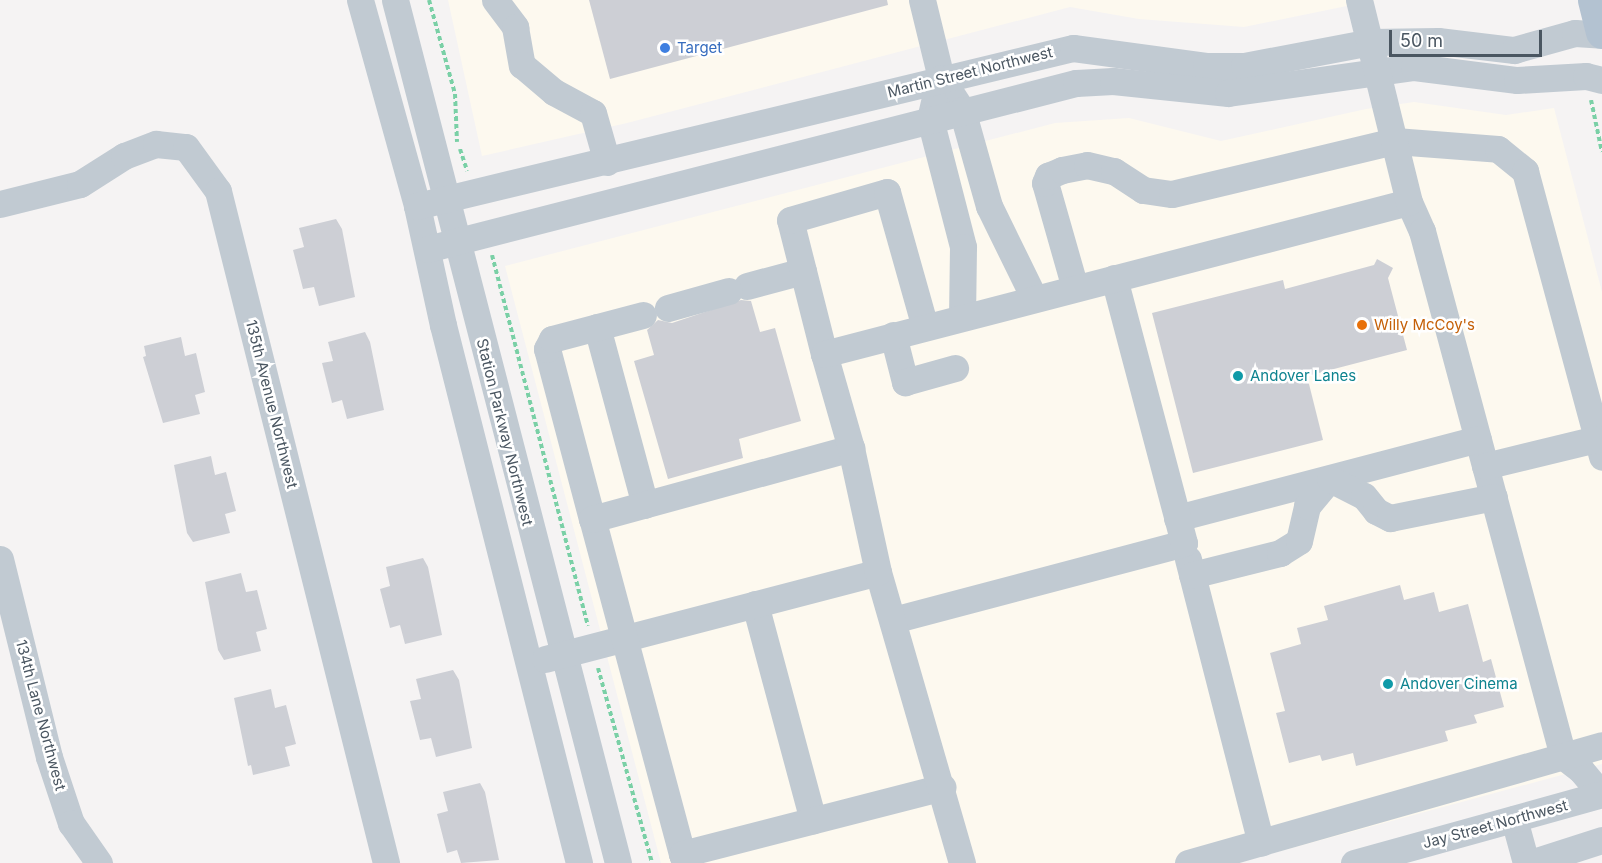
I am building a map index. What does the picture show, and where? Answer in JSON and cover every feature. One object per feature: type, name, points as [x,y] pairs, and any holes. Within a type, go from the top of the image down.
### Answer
[{"type":"main road","points":[[1594,0],[1602,33]]},
{"type":"street","points":[[395,0],[361,5],[417,206],[579,863]]},
{"type":"street","name":"Station Parkway Northwest","points":[[395,0],[562,655],[618,863]]},
{"type":"street","points":[[495,0],[515,27],[522,65],[554,92],[593,113],[607,162]]},
{"type":"street","points":[[922,0],[940,78],[962,110],[989,206],[1034,298]]},
{"type":"street","points":[[1359,0],[1409,201],[1422,231],[1563,756],[1581,770],[1602,794]]},
{"type":"street","name":"Martin Street Northwest","points":[[417,206],[607,162],[940,78],[1073,48],[1206,66],[1244,66],[1371,42],[1438,41],[1514,50],[1575,33],[1602,33]]},
{"type":"street","points":[[427,249],[930,118],[1076,83],[1113,81],[1228,93],[1414,67],[1517,80],[1586,76],[1596,87]]},
{"type":"street","points":[[940,78],[930,118],[963,247],[962,317]]},
{"type":"street","points":[[1075,288],[1045,183],[1048,176],[1087,165],[1114,171],[1143,190],[1172,194],[1395,141],[1498,150],[1513,158],[1525,171],[1600,448],[1485,466]]},
{"type":"street","name":"135th Avenue Northwest","points":[[0,204],[80,184],[124,156],[156,144],[186,147],[218,191],[386,863]]},
{"type":"street","points":[[925,327],[887,192],[790,220],[851,448],[878,572],[943,787],[962,863]]},
{"type":"street","points":[[824,354],[1409,201]]},
{"type":"street","points":[[803,271],[552,339],[547,350],[626,638],[683,859],[813,820],[943,787]]},
{"type":"street","points":[[1114,278],[1261,843]]},
{"type":"street","points":[[597,327],[645,505]]},
{"type":"street","points":[[893,335],[905,382],[956,368]]},
{"type":"street","points":[[893,620],[1181,531],[1330,479],[1479,439]]},
{"type":"street","points":[[592,519],[851,448]]},
{"type":"street","points":[[1330,479],[1364,496],[1376,511],[1389,518],[1494,497]]},
{"type":"street","points":[[1192,575],[1280,553],[1299,541],[1307,506],[1330,479]]},
{"type":"street","name":"134th Lane Northwest","points":[[0,559],[53,768],[71,823],[99,863]]},
{"type":"street","points":[[529,663],[878,572]]},
{"type":"street","points":[[755,604],[813,820]]},
{"type":"street","points":[[1188,863],[1602,746]]},
{"type":"street","name":"Jay Street Northwest","points":[[1354,863],[1602,794]]},
{"type":"street","points":[[1514,819],[1528,863],[1602,840]]},
{"type":"path","points":[[429,0],[455,94],[457,141],[472,192]]},
{"type":"path","points":[[1596,87],[1602,152]]},
{"type":"path","points":[[483,234],[504,295],[652,863]]},
{"type":"shaded area","points":[[448,0],[1376,0],[1244,27],[1139,19],[1070,7],[627,123],[482,156]]},
{"type":"shaded area","points":[[1414,102],[1506,115],[1554,108],[1602,292],[1602,764],[1237,863],[661,863],[505,266],[1055,123],[1129,118],[1221,141],[1366,109]]},
{"type":"building","name":"Target","points":[[589,0],[887,0],[888,5],[610,79]]},
{"type":"building","points":[[336,219],[342,229],[355,297],[319,306],[314,287],[303,289],[293,250],[304,247],[299,228]]},
{"type":"building","name":"Andover Lanes","points":[[1377,259],[1393,268],[1388,278],[1407,350],[1307,376],[1323,440],[1193,473],[1152,313],[1283,280],[1285,289],[1374,265]]},
{"type":"building","points":[[741,300],[751,301],[760,332],[775,328],[801,421],[739,439],[743,458],[668,479],[634,361],[654,355],[647,330],[658,320],[672,323]]},
{"type":"building","points":[[365,332],[370,342],[384,410],[347,419],[342,400],[332,403],[322,363],[333,361],[328,342]]},
{"type":"building","points":[[181,337],[185,356],[196,353],[205,392],[195,395],[200,414],[163,423],[143,357],[146,356],[144,346]]},
{"type":"building","points":[[211,456],[215,475],[226,472],[236,511],[225,514],[230,533],[193,542],[187,533],[174,465]]},
{"type":"building","points":[[423,558],[428,567],[442,635],[405,644],[400,625],[390,628],[380,589],[390,586],[386,567]]},
{"type":"building","points":[[241,573],[246,592],[257,590],[267,629],[256,632],[261,651],[224,660],[218,650],[205,582]]},
{"type":"building","name":"Andover Cinema","points":[[1400,585],[1404,600],[1434,592],[1439,612],[1468,604],[1483,662],[1491,659],[1504,707],[1474,715],[1477,723],[1445,731],[1448,741],[1356,766],[1353,753],[1322,761],[1320,755],[1289,763],[1276,713],[1285,711],[1270,653],[1301,644],[1297,628],[1328,620],[1324,606]]},
{"type":"building","points":[[453,670],[459,680],[472,748],[436,757],[431,738],[420,740],[410,701],[421,699],[416,679]]},
{"type":"building","points":[[271,689],[275,708],[286,705],[296,744],[285,747],[290,766],[253,775],[251,765],[248,766],[234,698]]},
{"type":"building","points":[[480,783],[485,792],[499,860],[461,863],[457,850],[447,853],[437,814],[448,811],[443,792]]},
{"type":"place","name":"Target","points":[[665,48]]},
{"type":"place","name":"Willy McCoy's","points":[[1362,325]]},
{"type":"place","name":"Andover Lanes","points":[[1238,376]]},
{"type":"place","name":"Andover Cinema","points":[[1388,684]]}]
